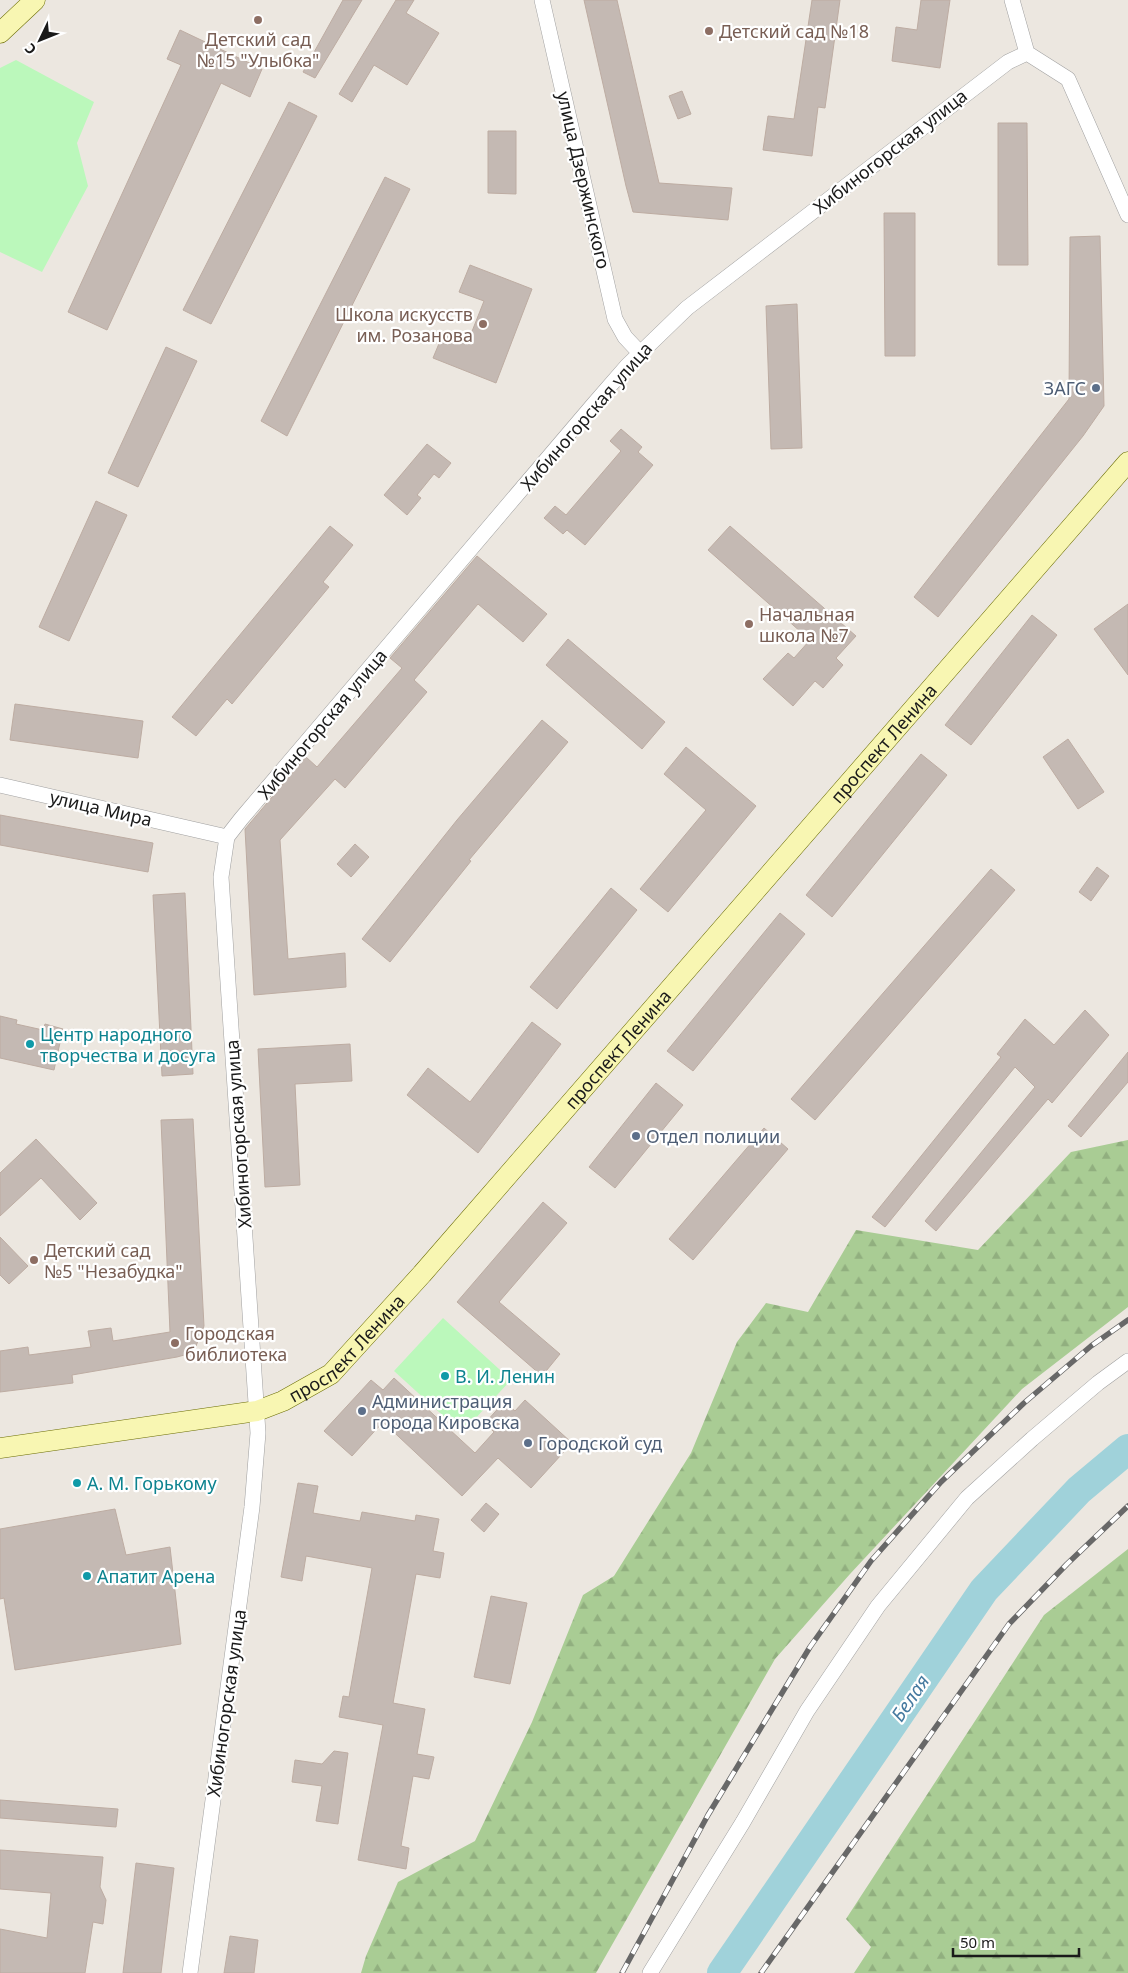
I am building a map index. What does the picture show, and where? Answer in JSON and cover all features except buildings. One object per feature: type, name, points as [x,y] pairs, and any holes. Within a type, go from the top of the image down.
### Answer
[{"type":"main road","points":[[0,34],[35,0]]},
{"type":"main road","name":"проспект Ленина","points":[[0,1448],[257,1411],[283,1401],[331,1374],[765,881],[1128,462]]},
{"type":"street","name":"улица Дзержинского","points":[[542,0],[615,318],[625,337],[640,354]]},
{"type":"street","points":[[1012,0],[1027,53],[1068,79],[1128,215]]},
{"type":"street","name":"Хибиногорская улица","points":[[190,1973],[252,1507],[258,1433],[221,877],[227,838],[241,819],[587,412],[640,354],[687,308],[990,74],[1008,62],[1027,53]]},
{"type":"street","name":"улица Мира","points":[[0,785],[227,838]]},
{"type":"street","points":[[650,1973],[743,1822],[807,1711],[878,1606],[967,1498],[1032,1439],[1098,1383],[1128,1361]]},
{"type":"green space","points":[[16,60],[94,102],[77,143],[88,186],[42,272],[0,252],[0,68]]},
{"type":"green space","points":[[1128,1140],[1128,1307],[1022,1389],[850,1574],[775,1659],[596,1973],[361,1973],[366,1956],[398,1882],[475,1841],[532,1722],[583,1595],[614,1576],[691,1453],[737,1342],[766,1303],[808,1312],[856,1230],[978,1250],[1071,1152]]},
{"type":"green space","points":[[443,1318],[511,1380],[462,1433],[394,1371]]},
{"type":"green space","points":[[1128,1549],[1128,1973],[854,1973],[871,1947],[846,1919],[1044,1615]]},
{"type":"waterway","name":"Белая","points":[[722,1973],[984,1590],[1079,1490],[1128,1449]]},
{"type":"railway","points":[[622,1973],[708,1815],[810,1647],[871,1561],[941,1482],[1024,1403],[1091,1346],[1128,1320]]},
{"type":"railway","points":[[761,1973],[1009,1624],[1067,1564],[1128,1506]]},
{"type":"place","name":"Детский сад №15 \"Улыбка\"","points":[[258,20]]},
{"type":"place","name":"Детский сад №18","points":[[709,31]]},
{"type":"place","name":"Школа искусств им. Розанова","points":[[483,324]]},
{"type":"place","name":"ЗАГС","points":[[1096,388]]},
{"type":"place","name":"Начальная школа №7","points":[[749,624]]},
{"type":"place","name":"Центр народного творчества и досуга","points":[[30,1044]]},
{"type":"place","name":"Отдел полиции","points":[[636,1136]]},
{"type":"place","name":"Детский сад №5 \"Незабудка\"","points":[[34,1260]]},
{"type":"place","name":"Городская библиотека","points":[[175,1343]]},
{"type":"place","name":"В. И. Ленин","points":[[445,1376]]},
{"type":"place","name":"Администрация города Кировска","points":[[362,1411]]},
{"type":"place","name":"Городской суд","points":[[528,1443]]},
{"type":"place","name":"А. М. Горькому","points":[[77,1483]]},
{"type":"place","name":"Апатит Арена","points":[[87,1576]]}]
